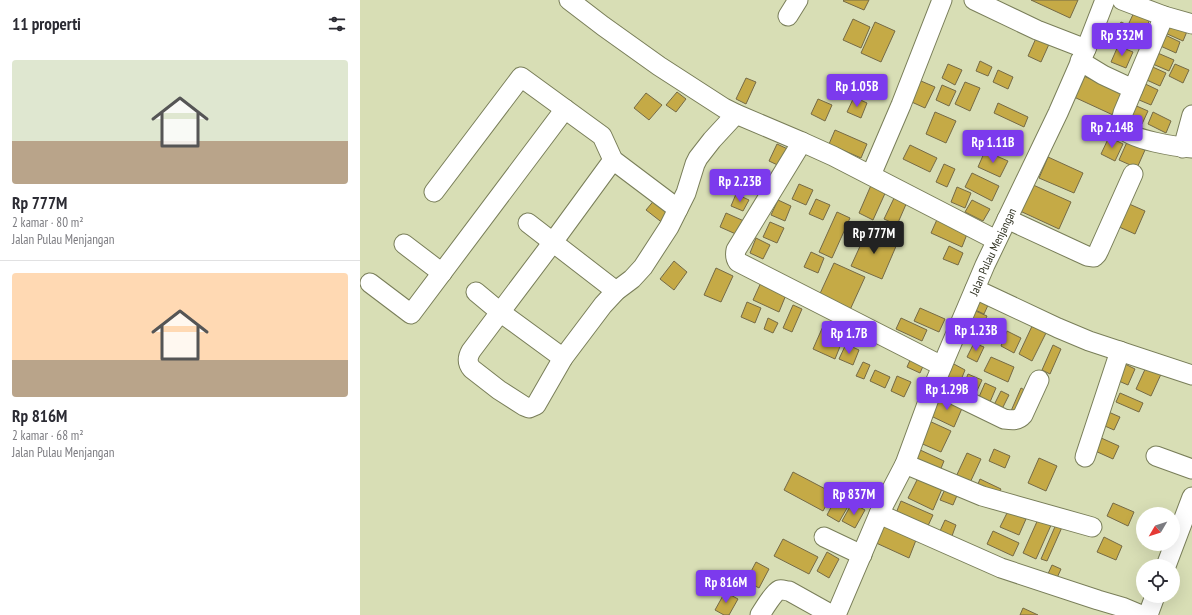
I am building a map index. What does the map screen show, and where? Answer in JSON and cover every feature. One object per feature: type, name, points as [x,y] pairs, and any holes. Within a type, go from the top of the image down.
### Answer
[{"type":"street","points":[[569,0],[659,66],[724,108],[802,142],[871,175],[996,240]]},
{"type":"street","points":[[788,16],[798,0]]},
{"type":"street","points":[[871,175],[942,0]]},
{"type":"street","points":[[974,0],[1037,30],[1083,55],[1103,75],[1133,89]]},
{"type":"street","points":[[1108,0],[1192,24]]},
{"type":"street","name":"Jalan Pulau Menjangan","points":[[836,615],[879,514],[905,464],[934,385],[996,240],[1058,113],[1108,0]]},
{"type":"street","points":[[1164,16],[1123,113],[1121,127],[1134,137],[1188,148],[1192,115]]},
{"type":"street","points":[[434,192],[521,77],[602,136],[613,160],[678,209]]},
{"type":"street","points":[[370,283],[412,314],[565,109]]},
{"type":"street","points":[[613,160],[471,351],[468,358],[469,366],[472,369],[499,390],[528,408],[536,405],[564,358],[603,305],[616,290],[632,279],[643,267],[678,209],[686,193],[698,158],[736,114]]},
{"type":"street","points":[[802,142],[736,250],[735,259],[738,262],[942,366]]},
{"type":"street","points":[[1007,219],[1087,256],[1094,256],[1099,250],[1133,174]]},
{"type":"street","points":[[528,223],[616,290]]},
{"type":"street","points":[[404,244],[442,273]]},
{"type":"street","points":[[975,289],[1089,341],[1192,375]]},
{"type":"street","points":[[476,292],[500,312],[564,358]]},
{"type":"street","points":[[1085,457],[1120,351]]},
{"type":"street","points":[[934,385],[1004,418],[1014,420],[1020,418],[1023,414],[1039,380]]},
{"type":"street","points":[[1156,456],[1192,469]]},
{"type":"street","points":[[905,464],[982,496],[1092,527]]},
{"type":"street","points":[[1169,559],[1192,497]]},
{"type":"street","points":[[879,514],[1001,568],[1122,607],[1141,615]]},
{"type":"street","points":[[824,537],[862,555]]},
{"type":"street","points":[[760,615],[775,593],[779,590],[789,591],[832,615]]},
{"type":"street","points":[[1148,615],[1152,603]]},
{"type":"building","points":[[869,0],[864,10],[843,1]]},
{"type":"building","points":[[1031,0],[1078,0],[1070,18]]},
{"type":"building","points":[[1136,8],[1152,15],[1145,30],[1129,23]]},
{"type":"building","points":[[853,19],[870,27],[861,48],[843,40]]},
{"type":"building","points":[[1171,21],[1188,29],[1183,41],[1165,33]]},
{"type":"building","points":[[875,22],[895,31],[881,62],[861,53]]},
{"type":"building","points":[[1121,22],[1145,33],[1140,45],[1115,34]]},
{"type":"building","points":[[1161,33],[1180,42],[1176,53],[1156,44]]},
{"type":"building","points":[[1037,36],[1050,42],[1041,62],[1028,56]]},
{"type":"building","points":[[1118,46],[1133,52],[1126,68],[1111,62]]},
{"type":"building","points":[[1153,51],[1174,60],[1169,71],[1148,62]]},
{"type":"building","points":[[980,61],[992,67],[988,76],[976,71]]},
{"type":"building","points":[[948,64],[962,70],[955,85],[942,78]]},
{"type":"building","points":[[1146,64],[1166,73],[1160,86],[1140,77]]},
{"type":"building","points":[[1175,64],[1189,70],[1183,83],[1169,76]]},
{"type":"building","points":[[998,70],[1013,77],[1008,89],[993,82]]},
{"type":"building","points":[[1084,76],[1123,94],[1113,115],[1074,97]]},
{"type":"building","points":[[746,78],[756,82],[746,104],[736,99]]},
{"type":"building","points":[[914,78],[935,87],[925,108],[905,99]]},
{"type":"building","points":[[1139,81],[1158,90],[1151,105],[1132,97]]},
{"type":"building","points":[[965,82],[980,88],[970,111],[955,104]]},
{"type":"building","points":[[942,85],[956,91],[949,106],[936,100]]},
{"type":"building","points":[[677,92],[686,99],[676,112],[666,105]]},
{"type":"building","points":[[646,93],[662,105],[649,120],[634,108]]},
{"type":"building","points":[[854,97],[867,103],[861,118],[847,112]]},
{"type":"building","points":[[818,99],[832,105],[825,121],[811,114]]},
{"type":"building","points":[[998,103],[1028,117],[1024,127],[994,113]]},
{"type":"building","points":[[1132,104],[1148,111],[1142,124],[1125,117]]},
{"type":"building","points":[[935,112],[956,121],[946,143],[926,134]]},
{"type":"building","points":[[1153,112],[1171,121],[1166,133],[1148,124]]},
{"type":"building","points":[[835,130],[867,144],[861,158],[829,144]]},
{"type":"building","points":[[985,135],[1011,146],[1008,152],[983,141]]},
{"type":"building","points":[[1109,137],[1123,144],[1115,161],[1101,154]]},
{"type":"building","points":[[1127,142],[1145,150],[1137,168],[1119,160]]},
{"type":"building","points":[[777,144],[792,151],[784,168],[769,161]]},
{"type":"building","points":[[910,145],[937,158],[930,172],[903,159]]},
{"type":"building","points":[[985,151],[1008,161],[1000,177],[978,167]]},
{"type":"building","points":[[1048,157],[1083,173],[1074,193],[1039,178]]},
{"type":"building","points":[[944,164],[955,169],[947,187],[936,182]]},
{"type":"building","points":[[972,173],[999,186],[992,201],[965,187]]},
{"type":"building","points":[[872,183],[887,189],[873,220],[859,213]]},
{"type":"building","points":[[799,184],[813,190],[806,205],[792,199]]},
{"type":"building","points":[[1031,184],[1071,202],[1059,229],[1020,211]]},
{"type":"building","points":[[957,187],[971,193],[965,208],[951,202]]},
{"type":"building","points":[[736,194],[749,200],[743,211],[731,206]]},
{"type":"building","points":[[895,196],[907,202],[897,225],[884,219]]},
{"type":"building","points":[[656,198],[673,212],[664,224],[646,210]]},
{"type":"building","points":[[816,199],[830,205],[823,220],[809,214]]},
{"type":"building","points":[[778,200],[791,206],[785,221],[771,215]]},
{"type":"building","points":[[972,200],[990,209],[983,221],[965,212]]},
{"type":"building","points":[[1127,203],[1145,211],[1135,234],[1117,226]]},
{"type":"building","points":[[837,212],[850,218],[832,258],[819,252]]},
{"type":"building","points":[[726,213],[744,221],[738,235],[720,227]]},
{"type":"building","points":[[939,215],[969,229],[962,247],[931,233]]},
{"type":"building","points":[[770,222],[784,228],[777,243],[763,237]]},
{"type":"building","points":[[867,231],[897,244],[882,279],[851,266]]},
{"type":"building","points":[[756,238],[770,245],[763,259],[750,253]]},
{"type":"building","points":[[949,246],[963,253],[958,265],[943,259]]},
{"type":"building","points":[[811,252],[824,258],[818,273],[804,267]]},
{"type":"building","points":[[674,261],[687,272],[674,290],[660,279]]},
{"type":"building","points":[[834,263],[865,277],[849,312],[818,298]]},
{"type":"building","points":[[716,268],[733,276],[721,302],[704,295]]},
{"type":"building","points":[[763,278],[788,290],[779,312],[753,300]]},
{"type":"building","points":[[978,298],[989,303],[984,314],[973,309]]},
{"type":"building","points":[[747,302],[761,308],[755,323],[741,317]]},
{"type":"building","points":[[793,305],[802,309],[792,332],[783,328]]},
{"type":"building","points":[[920,308],[945,319],[939,332],[914,321]]},
{"type":"building","points":[[971,309],[987,316],[978,336],[962,329]]},
{"type":"building","points":[[768,318],[778,323],[773,333],[764,329]]},
{"type":"building","points":[[901,318],[927,330],[922,341],[896,329]]},
{"type":"building","points":[[990,321],[1005,330],[998,343],[983,335]]},
{"type":"building","points":[[824,324],[845,334],[835,359],[813,349]]},
{"type":"building","points":[[1033,324],[1047,331],[1032,361],[1019,354]]},
{"type":"building","points":[[1007,331],[1021,338],[1014,353],[1001,346]]},
{"type":"building","points":[[974,343],[984,347],[977,362],[967,357]]},
{"type":"building","points":[[846,344],[859,350],[853,365],[839,359]]},
{"type":"building","points":[[1053,345],[1061,349],[1050,374],[1042,370]]},
{"type":"building","points":[[991,357],[1014,367],[1008,382],[984,371]]},
{"type":"building","points":[[911,358],[924,364],[920,373],[907,367]]},
{"type":"building","points":[[863,362],[870,365],[864,379],[856,376]]},
{"type":"building","points":[[1121,362],[1135,369],[1128,385],[1114,379]]},
{"type":"building","points":[[952,363],[965,370],[959,385],[945,378]]},
{"type":"building","points":[[1147,365],[1162,372],[1151,396],[1136,389]]},
{"type":"building","points":[[875,370],[890,377],[885,388],[870,381]]},
{"type":"building","points":[[968,374],[982,380],[975,395],[962,389]]},
{"type":"building","points":[[897,376],[911,382],[904,397],[891,391]]},
{"type":"building","points":[[985,383],[996,388],[990,402],[979,397]]},
{"type":"building","points":[[1021,388],[1030,393],[1020,415],[1011,411]]},
{"type":"building","points":[[1001,391],[1009,395],[1001,411],[993,407]]},
{"type":"building","points":[[1120,393],[1143,403],[1139,412],[1116,402]]},
{"type":"building","points":[[940,395],[963,406],[954,427],[931,416]]},
{"type":"building","points":[[1104,410],[1120,417],[1114,430],[1098,423]]},
{"type":"building","points":[[927,420],[951,431],[941,452],[918,442]]},
{"type":"building","points":[[1099,437],[1119,446],[1113,459],[1093,450]]},
{"type":"building","points":[[918,449],[944,461],[939,473],[913,461]]},
{"type":"building","points":[[994,449],[1010,456],[1005,468],[989,461]]},
{"type":"building","points":[[967,453],[981,459],[968,487],[954,481]]},
{"type":"building","points":[[1039,458],[1057,466],[1046,491],[1028,483]]},
{"type":"building","points":[[793,472],[833,493],[823,511],[784,490]]},
{"type":"building","points":[[918,478],[942,489],[933,510],[908,498]]},
{"type":"building","points":[[980,479],[1001,489],[996,498],[976,489]]},
{"type":"building","points":[[946,487],[958,493],[953,505],[940,500]]},
{"type":"building","points":[[837,496],[850,503],[839,522],[827,515]]},
{"type":"building","points":[[901,501],[933,515],[927,528],[896,513]]},
{"type":"building","points":[[852,503],[865,510],[855,528],[842,521]]},
{"type":"building","points":[[1113,503],[1134,512],[1128,526],[1107,516]]},
{"type":"building","points":[[1008,511],[1026,519],[1019,535],[1000,527]]},
{"type":"building","points":[[1039,517],[1052,523],[1036,559],[1023,553]]},
{"type":"building","points":[[884,520],[918,535],[909,558],[874,542]]},
{"type":"building","points":[[945,520],[956,525],[952,536],[940,531]]},
{"type":"building","points":[[1057,522],[1063,525],[1047,561],[1041,559]]},
{"type":"building","points":[[993,531],[1019,543],[1013,556],[987,544]]},
{"type":"building","points":[[1104,537],[1122,546],[1116,560],[1097,552]]},
{"type":"building","points":[[783,539],[818,557],[809,574],[774,556]]},
{"type":"building","points":[[827,552],[839,559],[829,578],[817,571]]},
{"type":"building","points":[[756,562],[769,569],[759,588],[746,581]]},
{"type":"building","points":[[1052,565],[1061,569],[1056,580],[1047,576]]},
{"type":"building","points":[[725,592],[738,599],[729,615],[724,615],[715,610]]},
{"type":"building","points":[[1023,608],[1038,615],[1020,615]]}]
